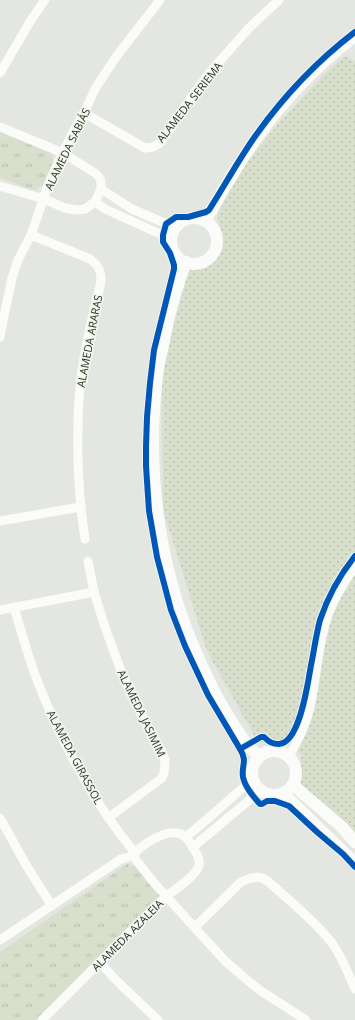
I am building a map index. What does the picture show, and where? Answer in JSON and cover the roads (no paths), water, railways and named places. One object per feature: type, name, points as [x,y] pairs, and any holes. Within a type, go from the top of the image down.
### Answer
[{"type":"street","points":[[0,73],[44,0]]},
{"type":"street","name":"ALAMEDA SABIÁS","points":[[0,337],[2,321],[12,278],[18,260],[31,235],[48,185],[63,153],[95,89],[116,57],[160,0]]},
{"type":"street","name":"ALAMEDA SERIEMA","points":[[84,113],[145,148],[153,147],[160,143],[210,72],[249,28],[279,0]]},
{"type":"street","points":[[205,221],[218,198],[256,140],[280,107],[311,74],[355,36]]},
{"type":"street","points":[[0,127],[63,153],[95,173],[101,181],[101,189],[95,202],[85,209],[77,210],[65,208],[44,199],[0,186]]},
{"type":"street","points":[[101,189],[174,233]]},
{"type":"street","points":[[95,202],[127,220],[174,233]]},
{"type":"street","points":[[127,220],[132,209]]},
{"type":"street","points":[[189,219],[200,219],[205,221],[210,224],[216,234],[217,245],[215,251],[208,259],[197,264],[180,259],[172,246],[174,233],[184,221],[189,219]]},
{"type":"street","name":"ALAMEDA ARARAS","points":[[31,235],[90,259],[97,265],[101,272],[101,282],[84,355],[80,388],[77,456],[80,507],[85,539]]},
{"type":"street","points":[[186,262],[168,320],[157,375],[153,441],[154,489],[158,522],[171,584],[190,642],[208,680],[224,707],[247,744],[259,756]]},
{"type":"street","points":[[0,521],[80,507]]},
{"type":"street","name":"ALAMEDA JASIMIM","points":[[88,561],[94,592],[120,668],[133,699],[165,760],[162,778],[108,818]]},
{"type":"street","points":[[289,756],[301,735],[309,712],[320,650],[328,616],[340,588],[355,567]]},
{"type":"street","points":[[0,610],[94,592]]},
{"type":"street","name":"ALAMEDA GIRASSOL","points":[[14,607],[36,678],[47,706],[83,777],[108,818],[166,896],[225,961],[258,989],[306,1020]]},
{"type":"street","points":[[270,750],[277,750],[284,752],[289,756],[296,767],[297,773],[293,785],[282,794],[274,795],[260,791],[252,780],[252,767],[259,756],[270,750]]},
{"type":"street","points":[[0,940],[121,859],[134,854],[146,844],[161,835],[171,833],[180,834],[186,837],[252,780]]},
{"type":"street","points":[[293,785],[342,828],[355,842]]},
{"type":"street","points":[[193,847],[260,791]]},
{"type":"street","points":[[282,794],[355,863]]},
{"type":"street","points":[[212,815],[220,824]]},
{"type":"street","points":[[0,818],[26,865],[52,906]]},
{"type":"street","name":"ALAMEDA AZALEIA","points":[[42,1020],[166,896],[195,872],[200,864],[198,854],[186,837]]},
{"type":"street","points":[[195,927],[241,882],[255,877],[263,879],[273,886],[318,927],[344,962],[355,990]]},
{"type":"street","points":[[100,963],[158,1020]]}]
